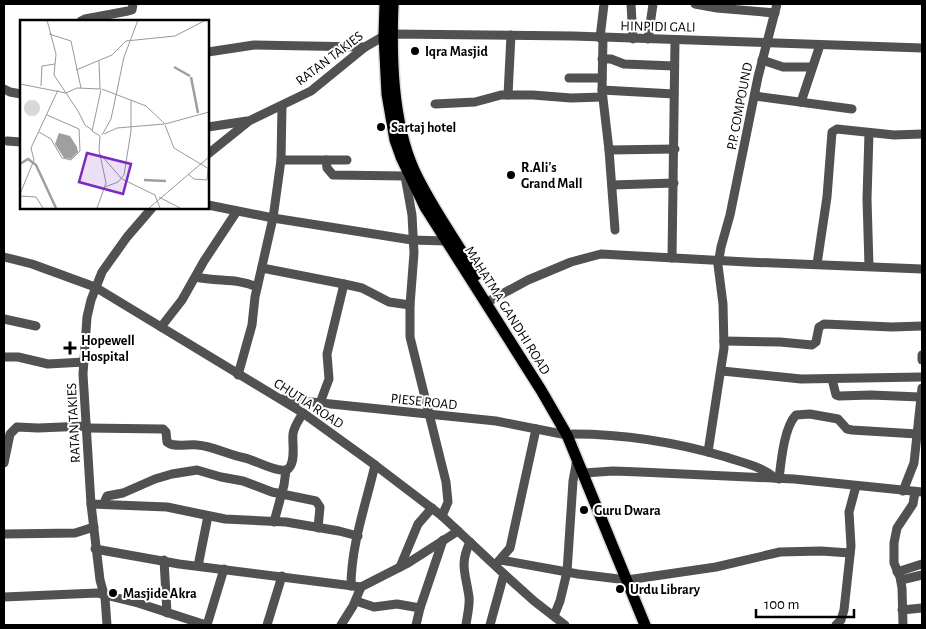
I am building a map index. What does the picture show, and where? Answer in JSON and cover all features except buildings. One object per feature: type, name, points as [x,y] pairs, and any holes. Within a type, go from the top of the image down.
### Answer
[{"type":"main road","name":"MAHATMA GANDHI ROAD","points":[[385,4],[399,113],[408,154],[422,185],[491,300],[553,397],[587,473],[630,579],[652,625]]},
{"type":"main road","name":"MAHATMA GANDHI ROAD","points":[[393,4],[388,35],[387,94],[395,140],[406,174],[570,434],[578,458],[587,473]]},
{"type":"main road","name":"MAHATMA GANDHI ROAD","points":[[630,579],[645,625]]},
{"type":"street","points":[[83,20],[132,10],[133,4]]},
{"type":"street","points":[[604,4],[602,93],[610,150],[615,230]]},
{"type":"street","points":[[631,4],[633,39]]},
{"type":"street","points":[[648,39],[653,4]]},
{"type":"street","points":[[695,4],[717,8],[731,6],[776,8]]},
{"type":"street","name":"P.P. COMPOUND","points":[[708,452],[722,371],[724,341],[719,260],[722,236],[730,214],[766,42],[776,8]]},
{"type":"street","name":"HINPIDI GALI","points":[[388,35],[648,39],[922,48]]},
{"type":"street","name":"RATAN TAKIES","points":[[209,153],[250,121],[311,91],[365,46],[388,35]]},
{"type":"street","points":[[508,95],[511,36]]},
{"type":"street","points":[[672,258],[675,40]]},
{"type":"street","points":[[209,52],[254,45],[365,46]]},
{"type":"street","points":[[802,102],[820,45]]},
{"type":"street","points":[[602,59],[611,59],[624,64],[674,66]]},
{"type":"street","points":[[762,60],[784,67],[812,67]]},
{"type":"street","points":[[569,78],[602,78]]},
{"type":"street","points":[[4,89],[20,94]]},
{"type":"street","points":[[435,104],[475,102],[491,97],[508,95],[571,98],[602,93],[674,94]]},
{"type":"street","points":[[754,96],[852,108]]},
{"type":"street","points":[[238,375],[252,325],[257,287],[273,218],[281,160],[282,106]]},
{"type":"street","points":[[209,127],[250,121]]},
{"type":"street","points":[[817,264],[827,197],[832,132],[838,129],[894,135],[922,134]]},
{"type":"street","points":[[869,133],[867,191],[869,266]]},
{"type":"street","points":[[7,142],[20,142]]},
{"type":"street","points":[[610,150],[675,149]]},
{"type":"street","points":[[281,160],[347,160]]},
{"type":"street","points":[[326,160],[327,168],[333,174],[406,174],[412,215],[414,254],[410,305],[410,337],[448,494],[448,502],[442,516]]},
{"type":"street","points":[[612,185],[674,183]]},
{"type":"street","points":[[209,205],[273,218],[412,240],[446,240]]},
{"type":"street","name":"RATAN TAKIES","points":[[107,625],[104,595],[95,548],[91,504],[84,362],[87,317],[95,287],[108,262],[151,209]]},
{"type":"street","points":[[160,327],[196,276],[236,211]]},
{"type":"street","points":[[491,300],[528,280],[571,262],[594,255],[611,253],[672,258],[922,269]]},
{"type":"street","name":"CHUTIA ROAD","points":[[4,257],[32,264],[95,287],[303,413],[376,465],[442,516],[470,542],[498,562],[504,574],[560,622]]},
{"type":"street","points":[[262,268],[362,288],[389,302],[410,305]]},
{"type":"street","points":[[196,276],[215,281],[242,282],[257,287]]},
{"type":"street","points":[[320,403],[329,379],[327,354],[344,284]]},
{"type":"street","points":[[4,319],[36,326]]},
{"type":"street","points":[[724,341],[780,342],[812,345],[816,342],[818,327],[824,324],[892,327],[922,326]]},
{"type":"street","points":[[922,355],[922,360]]},
{"type":"street","points":[[4,357],[18,357],[48,364],[84,362]]},
{"type":"street","points":[[722,371],[778,378],[922,377]]},
{"type":"street","points":[[832,379],[836,395],[840,396],[921,393],[914,463],[903,491]]},
{"type":"street","name":"PIESE ROAD","points":[[276,398],[496,422],[570,434],[604,434],[656,439],[708,452],[766,471],[777,478]]},
{"type":"street","points":[[4,463],[10,434],[17,427],[159,428],[165,430],[167,442],[171,445],[199,445],[253,460],[280,471],[286,470],[290,467],[291,463],[294,429],[303,413]]},
{"type":"street","points":[[777,478],[791,423],[796,415],[810,414],[838,419],[847,429],[852,430],[919,428]]},
{"type":"street","points":[[498,562],[510,548],[536,428]]},
{"type":"street","points":[[560,622],[560,601],[567,572],[573,481],[578,458]]},
{"type":"street","points":[[351,586],[351,570],[358,536],[376,465]]},
{"type":"street","points":[[104,503],[107,496],[123,493],[150,481],[172,474],[202,470],[221,477],[243,481],[266,490],[312,499],[319,503],[318,528]]},
{"type":"street","points":[[274,522],[286,470]]},
{"type":"street","points":[[587,473],[640,472],[777,478],[919,492],[897,528],[894,560],[899,576],[903,625]]},
{"type":"street","points":[[836,625],[841,620],[844,610],[850,553],[849,518],[856,486]]},
{"type":"street","points":[[91,504],[154,506],[238,521],[274,522],[358,536]]},
{"type":"street","points":[[400,567],[418,524],[432,508]]},
{"type":"street","points":[[198,566],[208,516]]},
{"type":"street","points":[[4,534],[75,533],[94,527]]},
{"type":"street","points":[[95,548],[198,566],[361,587],[400,567],[458,531]]},
{"type":"street","points":[[416,625],[443,540]]},
{"type":"street","points":[[466,625],[469,605],[463,563],[464,554],[470,542]]},
{"type":"street","points":[[498,562],[630,579],[729,564],[780,552],[821,551],[850,553]]},
{"type":"street","points":[[164,560],[167,613]]},
{"type":"street","points":[[899,576],[922,564]]},
{"type":"street","points":[[4,596],[97,593],[207,625],[224,569]]},
{"type":"street","points":[[490,625],[504,574]]},
{"type":"street","points":[[266,625],[282,576]]},
{"type":"street","points":[[899,576],[922,576]]},
{"type":"street","points":[[341,625],[356,601],[361,587]]},
{"type":"street","points":[[356,601],[374,607],[397,604],[420,608]]},
{"type":"street","points":[[902,610],[922,608]]},
{"type":"place","name":"Iqra Masjid","points":[[415,51]]},
{"type":"place","name":"Sartaj hotel","points":[[381,127]]},
{"type":"place","name":"R.Ali's Grand Mall","points":[[511,175]]},
{"type":"place","name":"Hopewell Hospital","points":[[70,348]]},
{"type":"place","name":"Guru Dwara","points":[[584,510]]},
{"type":"place","name":"Urdu Library","points":[[620,589]]},
{"type":"place","name":"Masjide Akra","points":[[113,593]]}]
